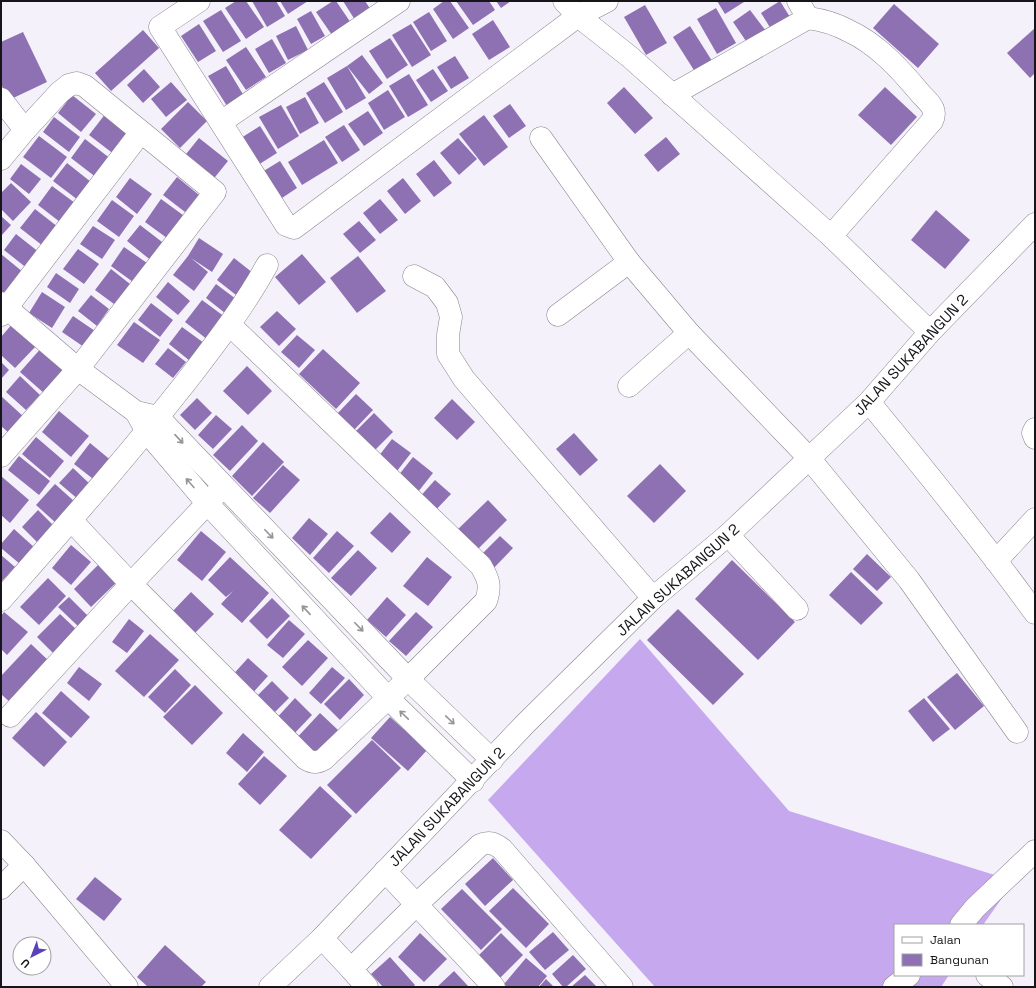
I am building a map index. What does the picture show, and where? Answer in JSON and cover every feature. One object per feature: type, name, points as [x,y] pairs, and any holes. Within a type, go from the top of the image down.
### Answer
[{"type":"street","points":[[200,1],[160,27],[286,225],[294,228],[571,9],[607,1]]},
{"type":"street","points":[[221,122],[399,1]]},
{"type":"street","points":[[571,9],[630,58],[831,236],[930,332]]},
{"type":"street","points":[[672,95],[803,10],[820,20],[833,24],[864,39],[881,52],[905,75],[932,107],[935,114],[932,121],[831,236]]},
{"type":"street","points":[[1,159],[60,92],[69,85],[76,83],[85,86],[215,192],[78,369],[1,456]]},
{"type":"street","points":[[1,99],[25,130]]},
{"type":"street","points":[[141,132],[3,309],[78,369],[136,412],[223,486],[408,679],[492,760]]},
{"type":"street","points":[[541,138],[629,262],[689,333],[809,458],[909,580],[1017,732]]},
{"type":"street","name":"JALAN SUKABANGUN 2","points":[[270,987],[322,938],[473,781],[525,724],[653,598],[728,535],[869,402],[930,332],[1035,224]]},
{"type":"street","points":[[558,315],[629,262]]},
{"type":"street","points":[[1,600],[152,425],[230,325],[253,290],[267,265]]},
{"type":"street","points":[[414,276],[435,287],[447,303],[451,317],[448,335],[448,354],[464,380],[653,598]]},
{"type":"street","points":[[71,520],[131,584],[306,759],[312,762],[318,762],[324,759],[408,679],[486,601],[490,590],[487,578],[481,566],[230,325]]},
{"type":"street","points":[[629,386],[689,333]]},
{"type":"street","points":[[869,402],[929,475],[1035,613]]},
{"type":"street","points":[[152,425],[208,504],[388,698],[473,781]]},
{"type":"street","points":[[1035,429],[1033,433],[1035,438]]},
{"type":"street","points":[[10,716],[131,584],[208,504],[223,486]]},
{"type":"street","points":[[996,561],[1035,519]]},
{"type":"street","points":[[728,535],[797,609]]},
{"type":"street","points":[[1,841],[24,865],[127,987]]},
{"type":"street","points":[[352,969],[417,904],[480,845],[488,842],[495,844],[502,849],[622,987]]},
{"type":"street","points":[[962,924],[975,908],[1035,851]]},
{"type":"street","points":[[1,888],[24,865]]},
{"type":"street","points":[[385,871],[494,987]]},
{"type":"street","points":[[322,938],[367,987]]},
{"type":"street","points":[[894,987],[907,976]]},
{"type":"street","points":[[988,976],[1002,987]]},
{"type":"shaded area","points":[[640,639],[789,811],[1014,881],[984,924],[894,924],[894,976],[948,976],[941,987],[655,987],[488,800]]},
{"type":"building","points":[[236,1],[246,1],[264,27],[246,39],[225,8]]},
{"type":"building","points":[[252,1],[276,1],[285,16],[267,27]]},
{"type":"building","points":[[280,1],[308,1],[288,14]]},
{"type":"building","points":[[333,1],[336,1],[351,23],[332,35],[316,12]]},
{"type":"building","points":[[343,1],[365,1],[371,10],[355,20]]},
{"type":"building","points":[[444,1],[450,1],[469,28],[453,39],[433,9]]},
{"type":"building","points":[[456,1],[489,1],[495,10],[473,25]]},
{"type":"building","points":[[496,1],[511,1],[501,8]]},
{"type":"building","points":[[717,1],[743,1],[744,2],[725,14]]},
{"type":"building","points":[[780,1],[793,22],[774,34],[761,13]]},
{"type":"building","points":[[894,4],[939,44],[918,68],[873,28]]},
{"type":"building","points":[[645,5],[667,43],[646,55],[624,17]]},
{"type":"building","points":[[716,8],[736,43],[717,54],[697,19]]},
{"type":"building","points":[[221,10],[241,41],[223,52],[203,21]]},
{"type":"building","points":[[750,10],[766,31],[748,44],[733,22]]},
{"type":"building","points":[[311,11],[325,36],[311,44],[297,19]]},
{"type":"building","points":[[429,12],[447,41],[431,51],[413,22]]},
{"type":"building","points":[[493,20],[510,47],[489,60],[472,34]]},
{"type":"building","points":[[199,24],[216,51],[198,62],[181,36]]},
{"type":"building","points":[[411,24],[431,55],[412,67],[392,35]]},
{"type":"building","points":[[296,26],[308,50],[288,60],[276,36]]},
{"type":"building","points":[[690,26],[714,64],[697,75],[673,37]]},
{"type":"building","points":[[1035,28],[1035,73],[1030,78],[1007,53]]},
{"type":"building","points":[[143,30],[159,48],[111,91],[95,73]]},
{"type":"building","points":[[23,32],[47,82],[9,100],[1,84],[1,42]]},
{"type":"building","points":[[390,38],[408,65],[387,79],[369,51]]},
{"type":"building","points":[[272,39],[286,63],[269,73],[255,49]]},
{"type":"building","points":[[246,47],[266,77],[246,90],[226,60]]},
{"type":"building","points":[[362,55],[383,83],[369,94],[347,66]]},
{"type":"building","points":[[455,56],[469,78],[451,89],[437,67]]},
{"type":"building","points":[[226,66],[244,96],[227,106],[208,76]]},
{"type":"building","points":[[347,66],[366,98],[346,110],[327,78]]},
{"type":"building","points":[[144,69],[160,87],[143,103],[127,85]]},
{"type":"building","points":[[433,69],[448,91],[431,102],[416,80]]},
{"type":"building","points":[[409,74],[428,105],[408,117],[389,86]]},
{"type":"building","points":[[171,82],[187,100],[166,117],[151,99]]},
{"type":"building","points":[[324,82],[343,112],[325,123],[306,93]]},
{"type":"building","points":[[624,87],[653,118],[635,134],[607,103]]},
{"type":"building","points":[[885,87],[917,117],[891,145],[858,115]]},
{"type":"building","points":[[388,90],[405,117],[384,130],[368,103]]},
{"type":"building","points":[[72,95],[96,114],[81,132],[58,113]]},
{"type":"building","points":[[305,97],[319,123],[300,134],[286,107]]},
{"type":"building","points":[[188,102],[207,121],[180,148],[161,129]]},
{"type":"building","points":[[510,104],[526,126],[509,138],[493,116]]},
{"type":"building","points":[[281,105],[299,136],[278,149],[259,117]]},
{"type":"building","points":[[368,111],[383,133],[364,146],[348,124]]},
{"type":"building","points":[[106,113],[132,133],[115,155],[89,135]]},
{"type":"building","points":[[484,115],[508,147],[484,166],[459,134]]},
{"type":"building","points":[[54,117],[80,137],[69,152],[43,132]]},
{"type":"building","points":[[344,125],[360,150],[342,162],[325,137]]},
{"type":"building","points":[[260,126],[277,153],[258,165],[241,138]]},
{"type":"building","points":[[39,136],[67,157],[51,178],[23,157]]},
{"type":"building","points":[[666,137],[680,154],[658,172],[644,155]]},
{"type":"building","points":[[199,138],[228,161],[207,187],[178,164]]},
{"type":"building","points":[[458,138],[477,159],[459,175],[440,153]]},
{"type":"building","points":[[85,139],[111,159],[97,178],[71,158]]},
{"type":"building","points":[[324,140],[338,163],[302,185],[288,162]]},
{"type":"building","points":[[434,160],[452,183],[434,197],[416,174]]},
{"type":"building","points":[[280,161],[297,188],[279,200],[262,172]]},
{"type":"building","points":[[67,163],[91,182],[78,200],[53,181]]},
{"type":"building","points":[[21,164],[41,179],[29,194],[10,179]]},
{"type":"building","points":[[177,177],[199,195],[185,212],[163,195]]},
{"type":"building","points":[[130,178],[152,194],[137,214],[116,197]]},
{"type":"building","points":[[403,178],[421,201],[405,214],[387,191]]},
{"type":"building","points":[[11,183],[31,202],[13,221],[1,209],[1,193]]},
{"type":"building","points":[[52,186],[75,203],[60,222],[38,205]]},
{"type":"building","points":[[161,199],[187,218],[171,241],[145,222]]},
{"type":"building","points":[[380,199],[398,220],[380,234],[363,213]]},
{"type":"building","points":[[112,200],[134,216],[119,237],[97,221]]},
{"type":"building","points":[[35,209],[58,227],[43,246],[20,228]]},
{"type":"building","points":[[936,210],[970,240],[945,269],[911,240]]},
{"type":"building","points":[[1,216],[11,225],[1,236]]},
{"type":"building","points":[[359,221],[376,240],[360,253],[343,234]]},
{"type":"building","points":[[140,225],[166,245],[153,262],[127,241]]},
{"type":"building","points":[[93,226],[115,240],[102,259],[80,244]]},
{"type":"building","points":[[16,234],[40,253],[28,269],[4,250]]},
{"type":"building","points":[[199,238],[223,254],[212,272],[191,258],[208,272],[194,291],[173,275],[188,256]]},
{"type":"building","points":[[124,247],[147,263],[133,282],[111,266]]},
{"type":"building","points":[[78,249],[99,264],[84,284],[63,269]]},
{"type":"building","points":[[1,254],[29,277],[10,300],[1,293]]},
{"type":"building","points":[[302,254],[326,282],[299,305],[275,277]]},
{"type":"building","points":[[358,256],[386,291],[357,313],[330,278]]},
{"type":"building","points":[[234,258],[253,273],[236,295],[217,280]]},
{"type":"building","points":[[111,269],[130,284],[114,304],[95,290]]},
{"type":"building","points":[[56,273],[79,289],[70,303],[47,287]]},
{"type":"building","points":[[168,282],[190,301],[178,315],[156,297]]},
{"type":"building","points":[[216,284],[236,299],[225,313],[206,298]]},
{"type":"building","points":[[42,292],[65,307],[52,328],[29,313]]},
{"type":"building","points":[[91,295],[109,309],[97,326],[78,311]]},
{"type":"building","points":[[202,300],[225,317],[208,340],[185,322]]},
{"type":"building","points":[[151,303],[173,320],[160,337],[138,320]]},
{"type":"building","points":[[277,311],[296,329],[279,346],[260,327]]},
{"type":"building","points":[[73,316],[95,331],[84,347],[62,332]]},
{"type":"building","points":[[134,322],[160,340],[143,363],[117,345]]},
{"type":"building","points":[[13,323],[37,345],[15,368],[1,355],[1,337]]},
{"type":"building","points":[[182,327],[204,343],[190,361],[169,344]]},
{"type":"building","points":[[297,335],[315,350],[299,368],[281,352]]},
{"type":"building","points":[[43,346],[68,367],[45,394],[20,372]]},
{"type":"building","points":[[168,348],[186,362],[173,378],[155,364]]},
{"type":"building","points":[[323,349],[360,383],[336,409],[299,374]]},
{"type":"building","points":[[1,362],[9,370],[1,379]]},
{"type":"building","points":[[247,366],[272,391],[248,415],[223,391]]},
{"type":"building","points":[[20,376],[40,395],[26,410],[6,392]]},
{"type":"building","points":[[356,394],[373,410],[354,430],[337,414]]},
{"type":"building","points":[[1,396],[24,417],[9,433],[1,426]]},
{"type":"building","points":[[197,398],[212,413],[195,430],[180,415]]},
{"type":"building","points":[[452,399],[475,422],[457,440],[434,418]]},
{"type":"building","points":[[59,411],[89,436],[71,457],[42,432]]},
{"type":"building","points":[[374,413],[393,432],[374,451],[355,432]]},
{"type":"building","points":[[216,415],[232,429],[213,449],[198,435]]},
{"type":"building","points":[[242,425],[258,441],[230,471],[213,455]]},
{"type":"building","points":[[574,433],[598,460],[580,476],[556,449]]},
{"type":"building","points":[[36,437],[64,461],[50,478],[22,454]]},
{"type":"building","points":[[392,439],[411,453],[397,471],[378,457]]},
{"type":"building","points":[[263,442],[284,462],[252,496],[232,476]]},
{"type":"building","points":[[90,443],[113,462],[97,482],[74,464]]},
{"type":"building","points":[[19,456],[50,481],[39,495],[8,470]]},
{"type":"building","points":[[413,457],[433,473],[418,492],[398,476]]},
{"type":"building","points":[[660,464],[686,491],[654,523],[627,496]]},
{"type":"building","points":[[283,465],[300,480],[270,513],[253,498]]},
{"type":"building","points":[[73,468],[92,486],[79,500],[59,483]]},
{"type":"building","points":[[1,476],[29,500],[10,523],[1,515]]},
{"type":"building","points":[[435,480],[451,494],[432,514],[417,500]]},
{"type":"building","points":[[55,484],[75,502],[56,523],[36,505]]},
{"type":"building","points":[[488,500],[507,520],[472,555],[453,534]]},
{"type":"building","points":[[38,510],[57,529],[41,546],[22,527]]},
{"type":"building","points":[[390,512],[411,532],[392,553],[370,533]]},
{"type":"building","points":[[309,518],[328,534],[310,555],[292,538]]},
{"type":"building","points":[[14,529],[35,548],[20,564],[1,548],[1,544]]},
{"type":"building","points":[[201,531],[226,552],[202,581],[177,560]]},
{"type":"building","points":[[337,531],[354,546],[329,573],[313,558]]},
{"type":"building","points":[[500,536],[513,548],[489,573],[476,560]]},
{"type":"building","points":[[71,545],[91,562],[71,585],[52,568]]},
{"type":"building","points":[[358,550],[377,568],[351,596],[331,578]]},
{"type":"building","points":[[867,554],[891,577],[877,591],[853,569]]},
{"type":"building","points":[[1,555],[15,567],[1,582]]},
{"type":"building","points":[[230,557],[269,593],[242,623],[221,604],[233,591],[226,597],[208,580]]},
{"type":"building","points":[[427,557],[452,577],[428,606],[403,586]]},
{"type":"building","points":[[732,560],[795,622],[758,660],[695,599]]},
{"type":"building","points":[[102,561],[120,579],[91,607],[74,589]]},
{"type":"building","points":[[851,572],[883,603],[861,625],[829,595]]},
{"type":"building","points":[[48,578],[66,596],[39,625],[20,607]]},
{"type":"building","points":[[191,592],[214,614],[194,634],[171,613]]},
{"type":"building","points":[[69,597],[91,619],[81,629],[58,607]]},
{"type":"building","points":[[387,597],[406,615],[386,637],[367,620]]},
{"type":"building","points":[[272,598],[290,616],[267,639],[249,621]]},
{"type":"building","points":[[678,609],[744,674],[713,705],[647,640]]},
{"type":"building","points":[[4,612],[28,632],[7,655],[1,649],[1,616]]},
{"type":"building","points":[[416,612],[433,627],[406,656],[389,641]]},
{"type":"building","points":[[60,614],[79,632],[56,656],[37,637]]},
{"type":"building","points":[[129,619],[144,631],[127,653],[112,642]]},
{"type":"building","points":[[289,620],[305,634],[283,658],[267,645]]},
{"type":"building","points":[[150,634],[179,660],[144,697],[115,671]]},
{"type":"building","points":[[308,640],[328,658],[302,686],[282,667]]},
{"type":"building","points":[[31,644],[51,663],[13,705],[1,694],[1,676]]},
{"type":"building","points":[[248,658],[268,676],[249,697],[229,679]]},
{"type":"building","points":[[79,667],[102,684],[89,701],[67,683]]},
{"type":"building","points":[[332,667],[345,678],[321,704],[309,693]]},
{"type":"building","points":[[175,669],[191,685],[165,713],[148,697]]},
{"type":"building","points":[[957,673],[984,706],[955,730],[927,697]]},
{"type":"building","points":[[349,679],[364,695],[340,720],[324,704]]},
{"type":"building","points":[[272,681],[289,698],[269,718],[252,701]]},
{"type":"building","points":[[195,685],[223,713],[192,745],[163,717]]},
{"type":"building","points":[[61,691],[90,717],[71,738],[42,713]]},
{"type":"building","points":[[295,698],[312,715],[290,738],[273,722]]},
{"type":"building","points":[[924,698],[950,729],[933,742],[908,711]]},
{"type":"building","points":[[36,712],[67,742],[44,767],[12,738]]},
{"type":"building","points":[[320,713],[338,730],[310,760],[292,743]]},
{"type":"building","points":[[390,717],[427,750],[408,771],[371,738]]},
{"type":"building","points":[[243,733],[264,752],[247,772],[226,753]]},
{"type":"building","points":[[372,740],[401,768],[356,814],[327,785]]},
{"type":"building","points":[[264,756],[287,776],[260,805],[238,784]]},
{"type":"building","points":[[320,786],[352,816],[311,859],[279,830]]},
{"type":"building","points":[[493,858],[513,880],[485,906],[465,884]]},
{"type":"building","points":[[95,877],[122,899],[104,921],[76,899]]},
{"type":"building","points":[[513,888],[549,924],[526,948],[489,911]]},
{"type":"building","points":[[462,889],[502,929],[481,950],[441,909]]},
{"type":"building","points":[[553,932],[569,950],[545,970],[529,952]]},
{"type":"building","points":[[420,933],[447,959],[424,982],[398,957]]},
{"type":"building","points":[[501,933],[523,955],[500,978],[478,956]]},
{"type":"building","points":[[165,945],[206,982],[201,987],[148,987],[137,977]]},
{"type":"building","points":[[573,955],[586,969],[566,987],[563,987],[552,974]]},
{"type":"building","points":[[390,957],[415,985],[413,987],[383,987],[371,974]]},
{"type":"building","points":[[526,958],[547,976],[538,987],[507,987],[504,984]]},
{"type":"building","points":[[454,971],[469,987],[437,987]]},
{"type":"building","points":[[585,975],[597,987],[571,987]]},
{"type":"building","points":[[546,979],[554,987],[539,987]]}]
